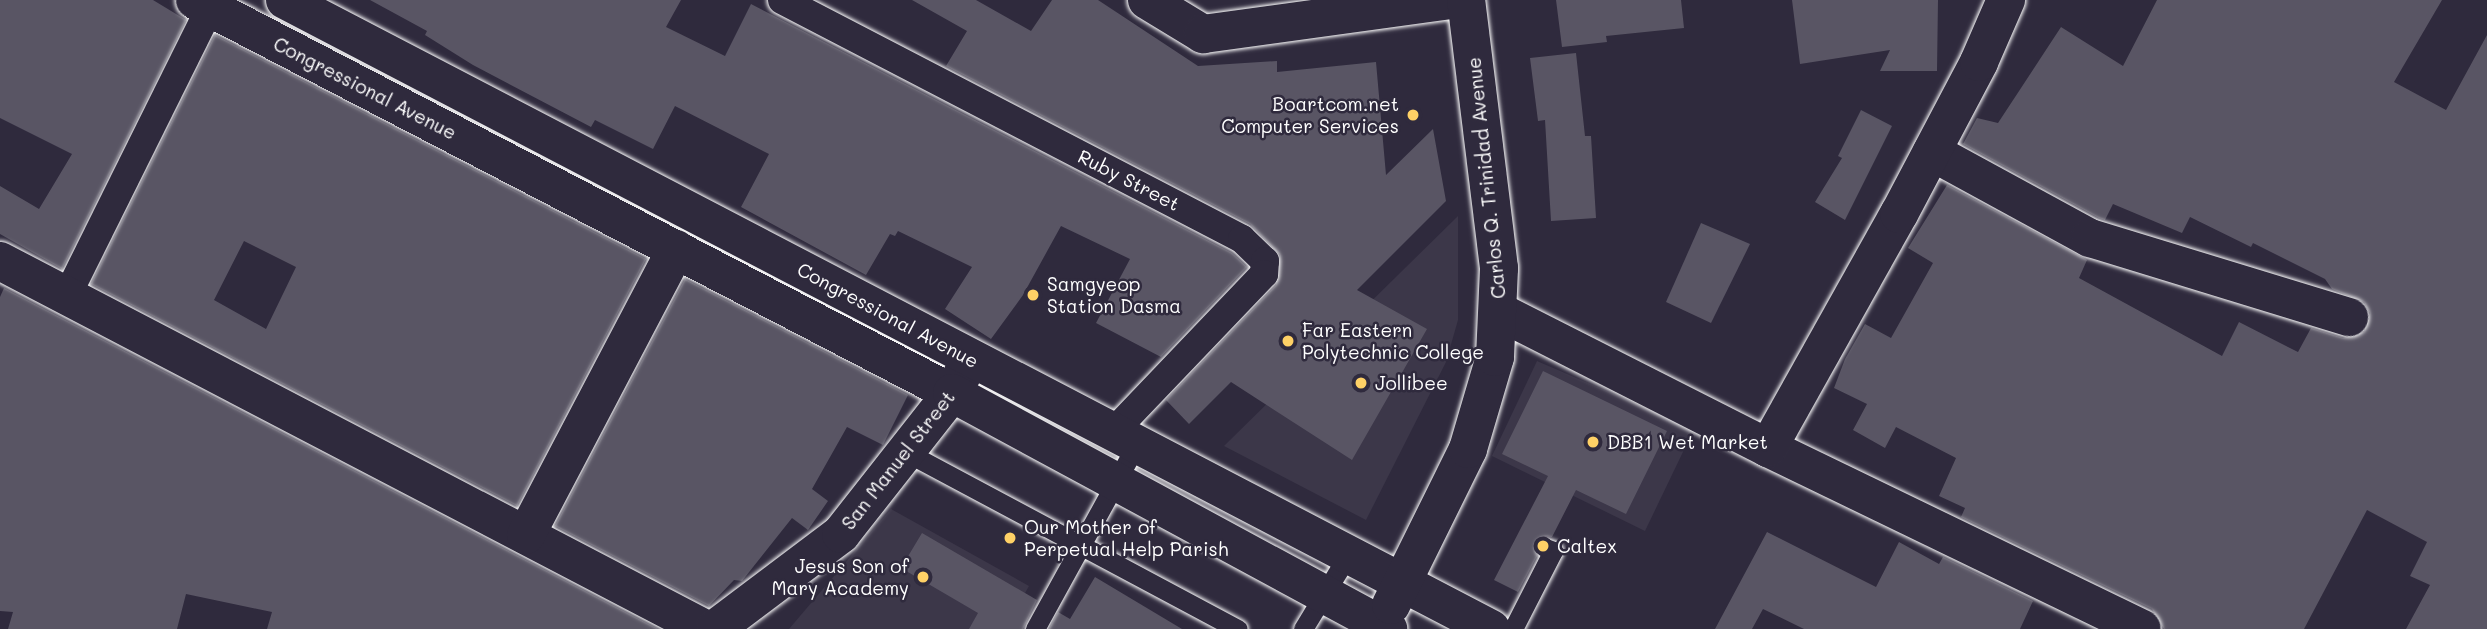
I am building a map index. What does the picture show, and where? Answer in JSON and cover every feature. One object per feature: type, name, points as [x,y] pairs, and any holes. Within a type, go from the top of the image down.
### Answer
[{"type":"street","name":"Congressional Avenue","points":[[285,0],[1492,629]]},
{"type":"street","name":"Ruby Street","points":[[782,0],[1242,239],[1265,261],[1264,274],[1125,438]]},
{"type":"street","points":[[1147,0],[1203,34],[1451,0]]},
{"type":"street","name":"Carlos Q. Trinidad Avenue","points":[[1384,627],[1402,583],[1468,449],[1495,357],[1500,312],[1466,0]]},
{"type":"street","points":[[1768,448],[1932,152],[2006,0]]},
{"type":"street","name":"Congressional Avenue","points":[[203,4],[952,393],[1384,627]]},
{"type":"street","points":[[67,296],[203,4]]},
{"type":"street","points":[[1932,152],[2090,238],[2349,317]]},
{"type":"street","points":[[526,535],[676,249]]},
{"type":"street","points":[[0,261],[705,629]]},
{"type":"street","points":[[1500,312],[1768,448],[2142,629]]},
{"type":"street","name":"San Manuel Street","points":[[715,629],[841,534],[952,393],[971,359]]},
{"type":"lane","points":[[1035,629],[1116,482],[1125,438]]},
{"type":"lane","points":[[906,452],[1238,629]]},
{"type":"lane","points":[[1513,629],[1553,551],[1546,548]]},
{"type":"lane","points":[[1303,629],[1348,555]]},
{"type":"shaded area","name":"Jollibee","points":[[1458,216],[1458,320],[1446,362],[1366,520],[1224,446]]},
{"type":"shaded area","name":"DBB1 Wet Market","points":[[1537,361],[1694,429],[1645,531],[1492,456]]},
{"type":"shaded area","name":"Jesus Son of Mary Academy","points":[[891,509],[1029,586],[1005,629],[789,629]]},
{"type":"building","points":[[0,0],[153,0],[186,20],[62,269],[0,234],[0,186],[39,209],[72,154],[0,118]]},
{"type":"building","points":[[370,0],[681,0],[666,27],[725,56],[751,4],[1232,253],[1247,267],[1161,357],[1096,323],[1130,259],[1061,226],[1023,295],[991,339],[945,309],[972,267],[898,231],[895,236],[890,234],[866,275],[741,207],[769,154],[675,106],[653,149],[595,120],[591,127],[473,65],[425,35],[427,31]]},
{"type":"building","points":[[912,0],[976,0],[1031,31],[1052,0],[1098,0],[1198,66],[1277,61],[1277,72],[1376,62],[1386,175],[1433,129],[1446,201],[1357,290],[1427,329],[1352,460],[1231,382],[1189,424],[1166,400],[1276,285],[1280,255],[1250,224],[946,66],[967,31]]},
{"type":"building","points":[[1556,0],[1681,0],[1684,28],[1606,36],[1607,42],[1562,47]]},
{"type":"building","points":[[1792,0],[1938,0],[1937,71],[1880,71],[1890,50],[1800,64]]},
{"type":"building","points":[[2157,0],[2442,0],[2394,82],[2446,110],[2487,35],[2487,629],[2406,629],[2430,585],[2410,576],[2427,542],[2367,510],[2304,629],[2164,629],[2152,609],[1961,517],[1965,508],[1939,496],[1956,458],[1896,427],[1885,448],[1853,430],[1867,404],[1834,388],[1845,359],[1865,324],[1891,338],[1933,263],[1908,248],[1947,185],[2087,260],[2079,278],[2222,356],[2239,322],[2298,352],[2311,328],[2343,338],[2364,332],[2370,313],[2364,302],[2332,289],[2325,279],[2253,243],[2251,247],[2190,217],[2182,233],[2113,204],[2105,220],[2099,218],[1963,144],[1977,118],[1998,123],[2061,27],[2123,66]]},
{"type":"building","points":[[215,35],[646,259],[517,506],[91,284]],"holes":[[[244,241],[296,267],[266,329],[214,300]]]},
{"type":"building","points":[[1576,53],[1585,136],[1591,136],[1596,218],[1551,221],[1545,120],[1538,121],[1530,58]]},
{"type":"building","points":[[1861,110],[1892,126],[1845,220],[1815,202],[1842,158],[1838,156]]},
{"type":"building","points":[[1701,223],[1750,244],[1711,323],[1666,302]]},
{"type":"building","points":[[685,279],[908,395],[883,445],[847,427],[812,489],[828,501],[808,530],[792,518],[742,581],[734,580],[709,606],[555,526]]},
{"type":"building","points":[[4,288],[658,629],[267,629],[272,612],[186,594],[177,629],[8,629],[13,612],[0,611],[0,297]]},
{"type":"building","name":"DBB1 Wet Market","points":[[1543,371],[1667,431],[1626,514],[1576,490],[1552,537],[1544,536],[1535,543],[1537,556],[1518,592],[1494,580],[1548,476],[1502,454]]},
{"type":"building","points":[[1767,532],[1876,587],[1899,542],[1939,564],[1943,557],[2033,601],[2020,629],[1804,629],[1763,609],[1752,629],[1715,629]]},
{"type":"building","points":[[922,533],[1037,600],[1023,629],[969,629],[978,613],[901,568]]},
{"type":"building","points":[[1095,577],[1182,629],[1049,629],[1058,612],[1070,619]]},
{"type":"place","name":"Boartcom.net Computer Services","points":[[1413,115]]},
{"type":"place","name":"Samgyeop Station Dasma","points":[[1033,295]]},
{"type":"place","name":"Far Eastern Polytechnic College","points":[[1288,341]]},
{"type":"place","name":"Jollibee","points":[[1361,383]]},
{"type":"place","name":"DBB1 Wet Market","points":[[1593,442]]},
{"type":"place","name":"Our Mother of Perpetual Help Parish","points":[[1010,538]]},
{"type":"place","name":"Caltex","points":[[1543,546]]},
{"type":"place","name":"Jesus Son of Mary Academy","points":[[923,577]]}]
